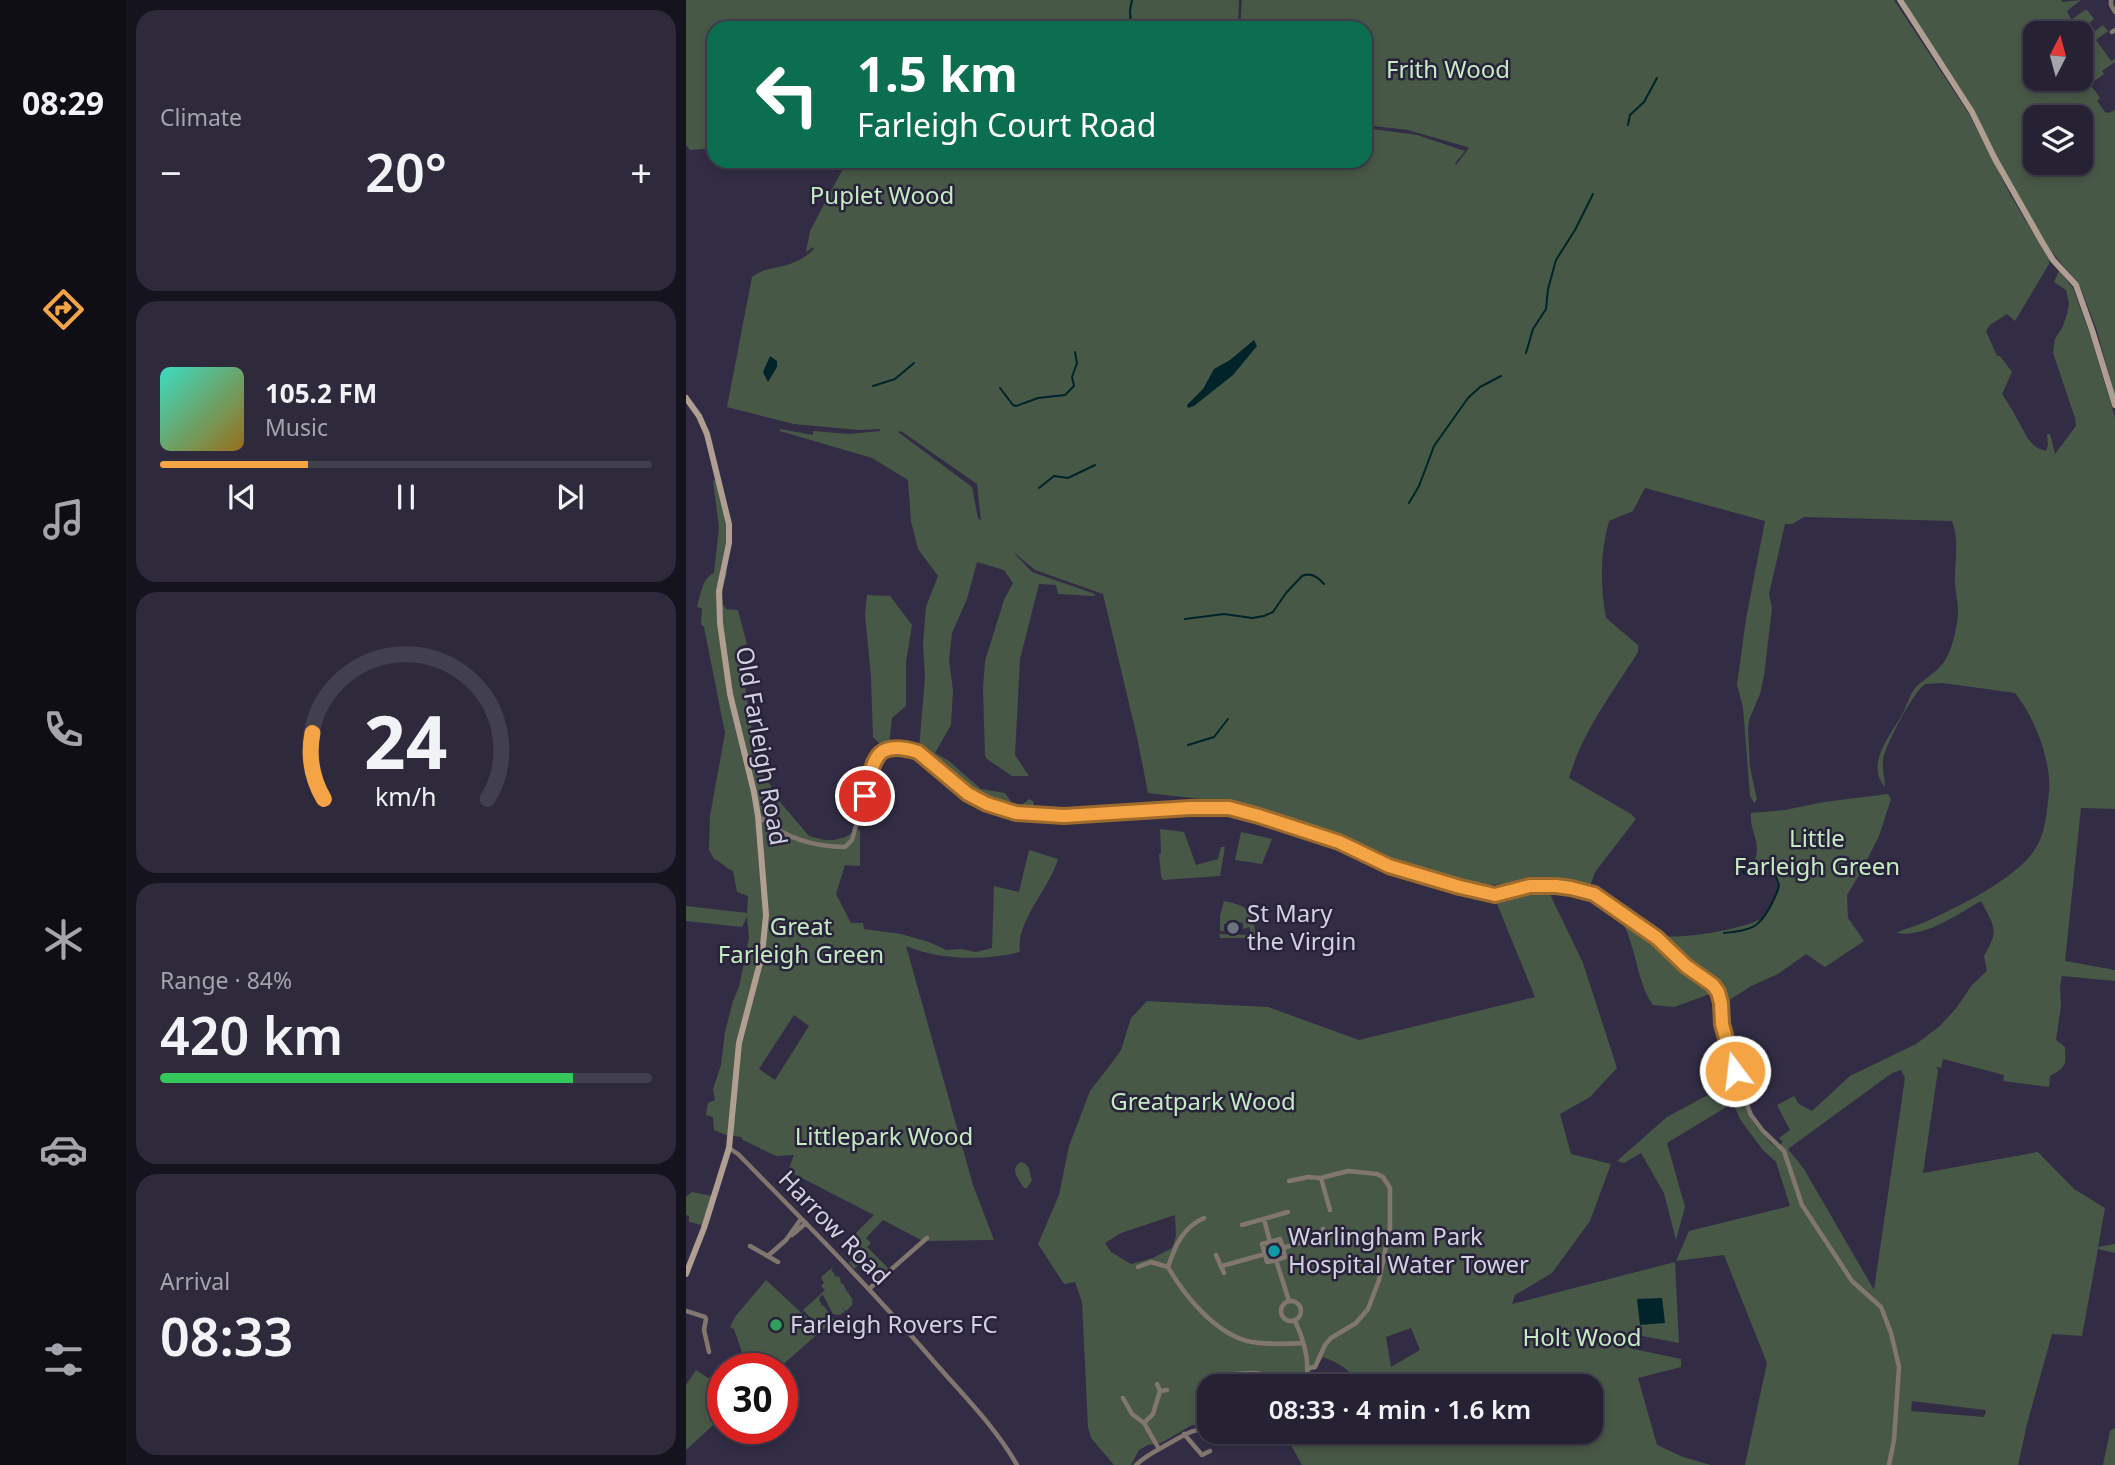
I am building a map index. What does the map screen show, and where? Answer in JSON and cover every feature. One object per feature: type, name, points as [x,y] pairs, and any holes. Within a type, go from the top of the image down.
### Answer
[{"type":"street","points":[[1900,0],[1959,91],[2014,195],[2053,260],[2076,285],[2115,405]]},
{"type":"street","points":[[2111,0],[2115,12]]},
{"type":"street","name":"Old Farleigh Road","points":[[686,398],[699,416],[707,434],[729,523],[729,543],[719,592],[720,623],[730,696],[758,816],[766,915],[765,936],[739,1043],[729,1148],[704,1228],[686,1274]]},
{"type":"street","points":[[758,816],[789,836],[807,842],[845,847],[852,840],[878,753],[909,749],[918,752],[968,794],[987,804],[1016,813],[1064,816],[1170,808],[1229,808],[1339,842],[1389,866],[1460,887],[1495,895],[1530,886],[1556,886],[1584,890],[1602,898],[1657,938],[1718,992],[1722,1024],[1751,1115],[1784,1152],[1802,1205],[1852,1281],[1881,1307],[1891,1333],[1899,1367],[1894,1440],[1889,1465]]},
{"type":"street","points":[[760,831],[768,824]]},
{"type":"street","name":"Harrow Road","points":[[729,1148],[870,1288],[984,1419],[1006,1446],[1017,1465]]},
{"type":"street","points":[[1289,1181],[1308,1177],[1321,1178],[1348,1171],[1382,1177],[1390,1188],[1390,1228],[1379,1280],[1368,1309],[1356,1323],[1331,1338],[1315,1367],[1307,1368]]},
{"type":"street","points":[[1321,1178],[1330,1210]]},
{"type":"street","points":[[1242,1225],[1288,1212]]},
{"type":"street","points":[[1168,1267],[1182,1235],[1190,1226],[1204,1218]]},
{"type":"street","points":[[1264,1219],[1270,1242]]},
{"type":"street","points":[[769,1255],[804,1221]]},
{"type":"street","points":[[1283,1248],[1324,1232],[1327,1242]]},
{"type":"street","points":[[870,1288],[927,1238]]},
{"type":"street","points":[[1280,1239],[1285,1257],[1267,1262],[1262,1244],[1270,1242],[1280,1239]]},
{"type":"street","points":[[750,1246],[778,1262]]},
{"type":"street","points":[[1222,1266],[1265,1254]]},
{"type":"street","points":[[1216,1255],[1224,1273]]},
{"type":"street","points":[[1276,1260],[1289,1301]]},
{"type":"street","points":[[1139,1267],[1151,1262],[1168,1267],[1185,1293],[1204,1314],[1228,1332],[1249,1341],[1285,1345],[1303,1343]]},
{"type":"street","points":[[1289,1301],[1295,1302],[1301,1309],[1301,1315],[1295,1321],[1287,1321],[1282,1316],[1281,1309],[1289,1301]]},
{"type":"street","points":[[686,1311],[705,1317],[704,1330],[709,1352]]},
{"type":"street","points":[[1295,1321],[1303,1343],[1306,1374]]},
{"type":"street","points":[[1243,1374],[1265,1374]]},
{"type":"street","points":[[1144,1423],[1153,1414],[1160,1391],[1157,1384]]},
{"type":"street","points":[[1160,1391],[1167,1390]]},
{"type":"street","points":[[1123,1398],[1132,1414],[1144,1423],[1159,1449]]},
{"type":"street","points":[[1136,1465],[1146,1455],[1197,1429]]},
{"type":"street","points":[[1184,1434],[1199,1457],[1210,1451]]},
{"type":"green space","points":[[686,0],[1239,0],[1238,21],[707,21],[707,149],[690,150],[686,145]]},
{"type":"green space","points":[[1242,0],[1894,0],[1969,114],[2011,196],[2049,259],[2049,264],[2015,321],[2007,314],[1990,325],[1986,331],[1997,356],[2000,356],[2012,372],[2002,394],[2031,443],[2046,451],[2047,434],[2050,434],[2055,454],[2076,426],[2053,353],[2055,339],[2063,326],[2069,303],[2066,290],[2054,282],[2059,271],[2073,288],[2115,417],[2115,809],[2081,808],[2065,961],[2115,970],[2115,981],[2062,976],[2056,1040],[2065,1047],[2065,1062],[2062,1068],[2050,1076],[2049,1087],[2003,1081],[2004,1075],[1943,1059],[1941,1068],[1936,1067],[1938,1070],[1923,1173],[2038,1152],[2074,1189],[2105,1208],[2098,1247],[2115,1244],[2115,1253],[2098,1249],[2082,1336],[2052,1334],[2018,1465],[1745,1465],[1767,1363],[1724,1255],[1676,1261],[1689,1231],[1790,1206],[1776,1162],[1750,1133],[1733,1103],[1667,1143],[1685,1207],[1676,1240],[1664,1193],[1641,1153],[1624,1163],[1617,1161],[1667,1117],[1728,1084],[1739,1088],[1753,1121],[1776,1147],[1783,1142],[1779,1138],[1790,1130],[1777,1105],[1794,1096],[1799,1104],[1812,1111],[1850,1076],[1916,1044],[1940,1026],[1972,985],[1987,971],[1984,956],[1994,934],[1981,901],[1929,929],[1907,934],[1896,933],[1938,916],[2004,879],[2019,868],[2038,844],[2046,819],[2049,780],[2045,754],[2029,714],[2015,693],[1943,683],[1925,684],[1907,708],[1885,753],[1885,787],[1879,778],[1878,769],[1878,760],[1886,741],[1912,693],[1944,662],[1953,643],[1958,612],[1955,585],[1956,536],[1952,521],[1804,517],[1792,524],[1785,524],[1769,594],[1772,608],[1764,676],[1749,720],[1750,767],[1757,800],[1754,803],[1750,796],[1743,707],[1737,685],[1746,619],[1765,521],[1645,488],[1633,511],[1609,521],[1602,569],[1606,618],[1638,645],[1638,652],[1590,728],[1569,778],[1636,819],[1595,872],[1590,886],[1575,883],[1472,885],[1382,859],[1346,840],[1244,804],[1148,793],[1103,594],[1035,570],[1011,550],[1032,572],[1095,594],[1058,594],[1056,585],[1039,584],[1020,659],[1015,755],[1029,776],[1012,776],[985,756],[983,688],[985,661],[1004,600],[1013,583],[1004,570],[977,562],[967,599],[952,633],[949,660],[953,690],[951,725],[935,753],[949,761],[981,789],[1005,793],[1012,803],[1022,805],[1029,799],[1042,814],[1004,806],[974,794],[947,775],[919,749],[925,678],[923,643],[926,607],[938,576],[918,549],[911,521],[908,480],[872,458],[780,429],[813,435],[813,431],[849,434],[881,431],[794,424],[727,407],[752,277],[797,261],[814,249],[813,247],[806,252],[810,231],[843,168],[1372,168],[1372,129],[1417,135],[1465,151],[1456,165],[1469,148],[1408,130],[1372,126],[1372,21],[1240,21]],"holes":[[[901,431],[977,484],[981,521],[978,518],[972,487],[898,432]],[[1901,1070],[1905,1078],[1874,1290],[1804,1169],[1788,1149],[1892,1073]],[[1912,1401],[1985,1410],[1986,1411],[1984,1417],[1911,1411]]]},
{"type":"green space","points":[[1904,0],[2081,0],[2067,11],[2071,20],[2085,10],[2094,19],[2092,21],[2023,21],[2023,91],[2093,91],[2093,88],[2100,98],[2097,101],[2105,112],[2115,110],[2115,396],[2096,328],[2080,286],[2047,246]]},
{"type":"green space","points":[[2103,25],[2108,31],[2096,40],[2111,61],[2115,59],[2115,62],[2102,71],[2104,74],[2093,82],[2093,32]]},
{"type":"green space","points":[[717,480],[726,519],[726,543],[720,570],[727,572],[722,601],[726,609],[738,610],[747,644],[739,647],[748,675],[745,686],[753,739],[762,773],[775,796],[809,836],[834,840],[860,829],[860,866],[845,865],[836,894],[851,923],[863,923],[864,929],[901,934],[946,950],[976,952],[992,948],[994,886],[1019,892],[1029,850],[1058,859],[1023,929],[1020,952],[962,958],[919,951],[906,946],[973,1185],[994,1240],[923,1241],[883,1220],[866,1238],[871,1243],[867,1247],[888,1268],[879,1276],[871,1271],[877,1264],[871,1269],[868,1265],[873,1259],[868,1264],[858,1257],[854,1262],[858,1265],[854,1269],[849,1263],[859,1251],[853,1243],[850,1246],[845,1244],[874,1215],[788,1171],[794,1155],[776,1156],[741,1137],[714,1130],[713,1117],[706,1115],[708,1103],[715,1100],[713,1089],[721,1065],[725,1032],[739,987],[749,938],[747,916],[742,927],[686,921],[686,906],[747,913],[748,896],[737,892],[733,871],[714,859],[709,850],[710,816],[725,733],[704,627],[701,624],[702,608],[697,607],[704,583],[714,573],[719,528],[713,481]],"holes":[[[794,1015],[809,1026],[775,1080],[759,1069]]]},
{"type":"green space","points":[[867,595],[890,596],[912,625],[906,662],[906,706],[892,718],[889,745],[881,745],[873,737],[865,614]]},
{"type":"green space","name":"Little Farleigh Green","points":[[1888,794],[1891,799],[1879,836],[1847,895],[1848,918],[1864,941],[1825,967],[1806,954],[1778,974],[1751,986],[1725,1003],[1715,1002],[1710,994],[1674,1007],[1653,1005],[1642,983],[1626,930],[1614,913],[1618,908],[1648,930],[1668,936],[1714,932],[1758,921],[1770,910],[1779,886],[1772,872],[1764,865],[1760,864],[1752,876],[1741,873],[1743,862],[1754,862],[1757,849],[1751,813]]},
{"type":"green space","points":[[1160,829],[1184,832],[1196,865],[1218,859],[1221,847],[1225,847],[1220,876],[1163,880],[1159,854]]},
{"type":"green space","points":[[1241,832],[1272,839],[1262,864],[1235,860]]},
{"type":"green space","points":[[1546,886],[1583,963],[1617,1068],[1590,1097],[1560,1114],[1571,1154],[1611,1164],[1590,1221],[1552,1273],[1515,1295],[1512,1304],[1675,1262],[1679,1343],[1632,1334],[1629,1348],[1681,1359],[1681,1367],[1638,1378],[1657,1445],[1683,1457],[1711,1465],[1302,1465],[1291,1444],[1603,1444],[1603,1374],[1351,1374],[1323,1357],[1310,1374],[1197,1374],[1197,1425],[1192,1425],[1161,1443],[1139,1450],[1131,1465],[1114,1465],[1091,1438],[1088,1427],[1082,1302],[1075,1282],[1064,1284],[1038,1244],[1059,1195],[1069,1146],[1090,1091],[1121,1050],[1131,1018],[1147,1001],[1268,1007],[1359,1040],[1535,997],[1491,889]],"holes":[[[1175,1215],[1176,1236],[1172,1248],[1153,1258],[1131,1264],[1111,1252],[1105,1243],[1121,1233]],[[1411,1328],[1420,1350],[1391,1367],[1386,1337]]]},
{"type":"green space","points":[[1224,901],[1240,905],[1249,912],[1256,938],[1220,938],[1219,934],[1252,935],[1249,927],[1243,929],[1243,923],[1238,922],[1224,924],[1224,931],[1220,931]]},
{"type":"green space","points":[[1021,1162],[1028,1167],[1032,1180],[1027,1188],[1024,1188],[1015,1170]]},
{"type":"green space","points":[[692,1192],[712,1196],[702,1225],[689,1222],[689,1216],[686,1215],[686,1197]]},
{"type":"green space","points":[[833,1267],[831,1270],[834,1276],[840,1277],[841,1284],[849,1291],[853,1304],[846,1311],[841,1307],[845,1311],[840,1315],[833,1314],[823,1295],[820,1296],[821,1306],[823,1305],[834,1320],[823,1330],[803,1310],[825,1290],[821,1286],[824,1283],[821,1277]]},
{"type":"green space","name":"Farleigh Rovers FC","points":[[766,1280],[821,1331],[796,1353],[742,1353],[734,1329],[730,1327],[735,1317]]},
{"type":"green space","points":[[696,1370],[707,1377],[707,1431],[686,1450],[686,1385]]},
{"type":"green space","points":[[2115,1428],[2115,1465],[2103,1465],[2110,1431]]},
{"type":"shaded area","points":[[1254,340],[1257,346],[1233,375],[1188,408],[1187,405],[1203,389],[1214,369],[1230,360]]},
{"type":"shaded area","points":[[770,356],[777,361],[777,367],[768,382],[763,372]]},
{"type":"shaded area","points":[[1756,859],[1760,865],[1755,874],[1749,876],[1741,873],[1743,862],[1753,863]]},
{"type":"shaded area","points":[[1662,1298],[1665,1323],[1640,1325],[1637,1299]]},
{"type":"waterway","points":[[1131,21],[1132,0]]},
{"type":"waterway","points":[[1628,125],[1630,115],[1644,102],[1657,78]]},
{"type":"waterway","points":[[1526,353],[1533,329],[1546,309],[1556,260],[1593,194]]},
{"type":"waterway","points":[[1000,388],[1016,406],[1038,398],[1065,395],[1074,386],[1072,377],[1077,363],[1075,352]]},
{"type":"waterway","points":[[873,386],[895,379],[914,363]]},
{"type":"waterway","points":[[1409,503],[1419,486],[1434,446],[1468,398],[1480,387],[1501,376]]},
{"type":"waterway","points":[[1039,488],[1054,476],[1068,478],[1095,465]]},
{"type":"waterway","points":[[1185,619],[1224,614],[1252,618],[1264,616],[1273,612],[1302,576],[1312,575],[1324,584]]},
{"type":"waterway","points":[[1188,745],[1214,737],[1228,719]]},
{"type":"waterway","points":[[1724,933],[1742,931],[1754,926],[1764,917],[1773,901],[1779,887],[1778,880],[1770,868],[1759,863]]},
{"type":"place","name":"St Mary the Virgin","points":[[1233,928]]},
{"type":"place","name":"Warlingham Park Hospital Water Tower","points":[[1274,1251]]},
{"type":"place","name":"Farleigh Rovers FC","points":[[776,1325]]},
{"type":"route","points":[[865,796],[878,753],[909,749],[918,752],[968,794],[987,804],[1016,813],[1064,816],[1229,808],[1339,842],[1371,859],[1419,877],[1460,887],[1495,895],[1530,886],[1584,890],[1602,898],[1657,938],[1686,966],[1713,985],[1721,1003],[1722,1024],[1735,1071]]},
{"type":"park label","name":"Frith Wood","points":[[1448,70]]},
{"type":"park label","name":"Puplet Wood","points":[[882,196]]},
{"type":"park label","name":"Great Farleigh Green","points":[[801,941]]},
{"type":"park label","name":"Greatpark Wood","points":[[1203,1102]]},
{"type":"park label","name":"Littlepark Wood","points":[[884,1137]]},
{"type":"park label","name":"Holt Wood","points":[[1582,1338]]}]
